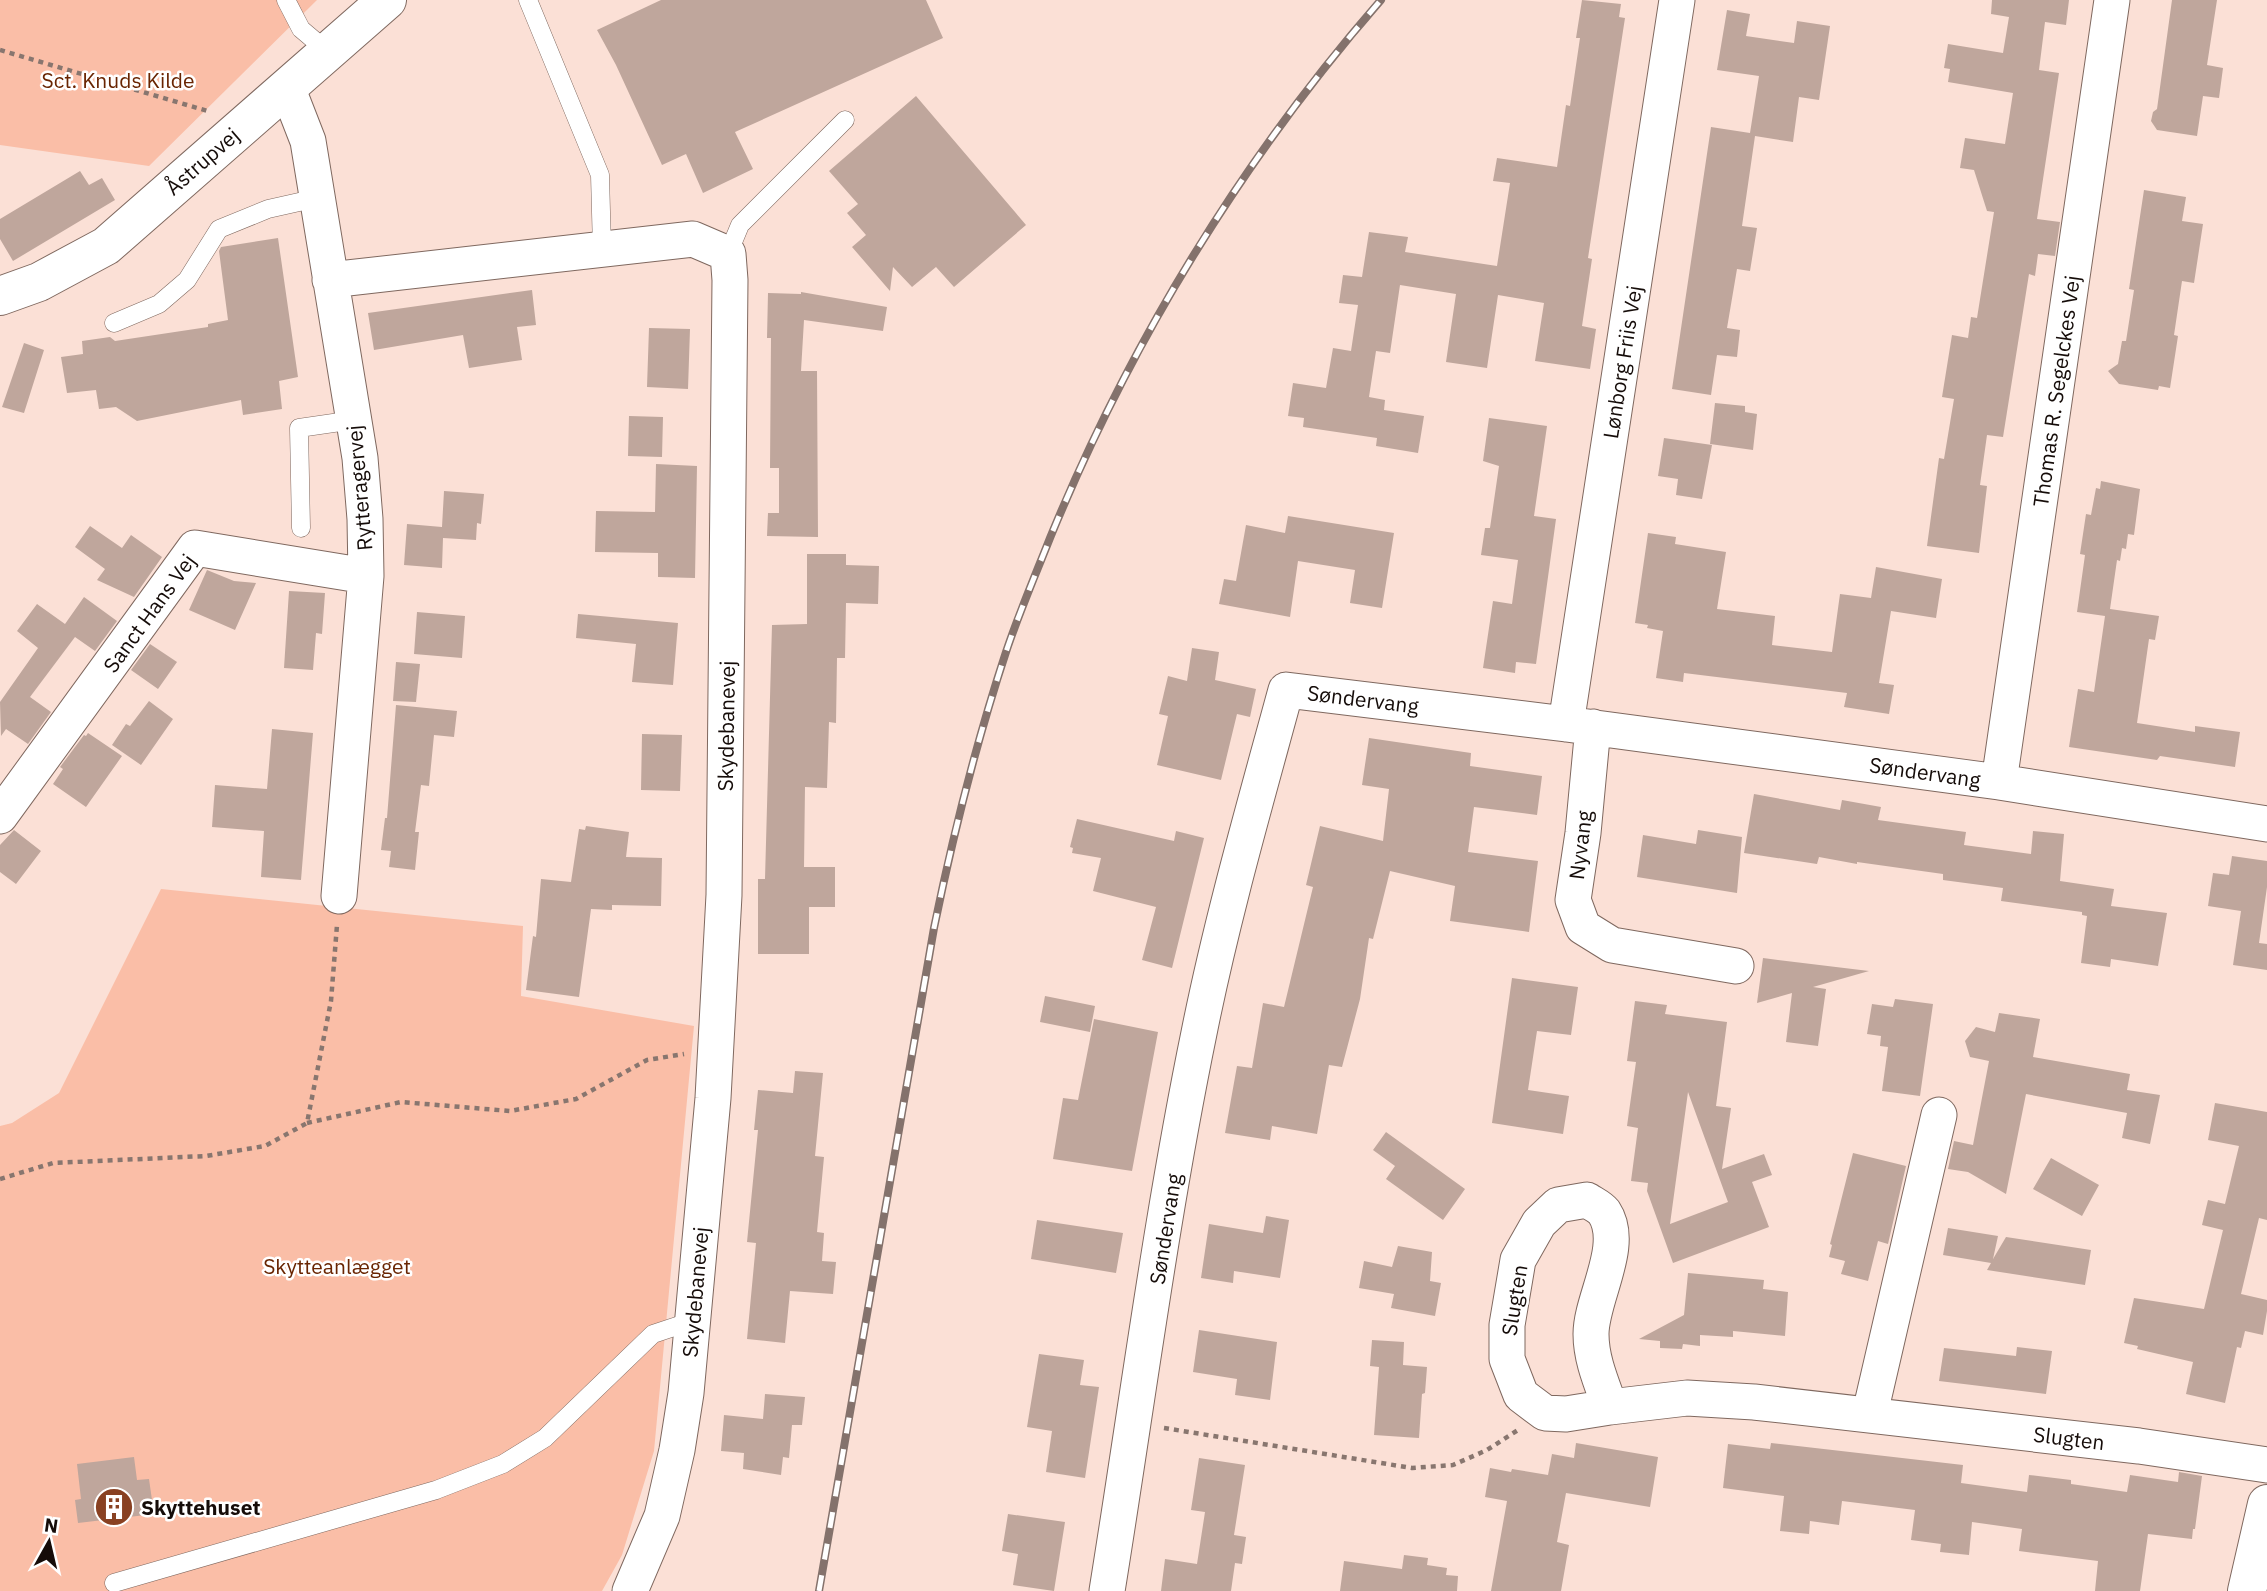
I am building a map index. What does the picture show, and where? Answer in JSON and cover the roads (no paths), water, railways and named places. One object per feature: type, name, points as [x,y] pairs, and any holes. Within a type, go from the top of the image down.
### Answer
[{"type":"street","name":"Åstrupvej","points":[[0,296],[39,282],[106,246],[387,0]]},
{"type":"street","name":"Lønborg Friis Vej","points":[[1579,725],[1677,0]]},
{"type":"street","name":"Thomas R. Segelckes Vej","points":[[1999,782],[2112,0]]},
{"type":"street","name":"Rytteragervej","points":[[287,87],[308,141],[360,458],[365,519],[366,576],[339,896]]},
{"type":"street","points":[[330,280],[693,239],[728,254]]},
{"type":"street","name":"Skydebanevej","points":[[630,1591],[662,1516],[677,1450],[686,1393],[716,1049],[724,895],[730,294],[728,254]]},
{"type":"street","name":"Sanct Hans Vej","points":[[0,816],[195,548],[366,576]]},
{"type":"street","name":"Søndervang","points":[[1107,1591],[1174,1168],[1199,1033],[1229,900],[1286,690],[1579,725],[1999,782],[2267,824]]},
{"type":"street","name":"Nyvang","points":[[1579,725],[1583,833],[1573,900],[1583,927],[1612,946],[1736,966]]},
{"type":"street","points":[[1870,1413],[1939,1115]]},
{"type":"street","name":"Slugten","points":[[1610,1406],[1592,1355],[1591,1330],[1612,1243],[1609,1222],[1603,1210],[1587,1200],[1558,1205],[1539,1223],[1518,1260],[1507,1325],[1507,1359],[1521,1395],[1545,1413],[1566,1414],[1610,1406],[1687,1398],[1754,1402],[1870,1413],[2139,1446],[2267,1465]]},
{"type":"street","points":[[2248,1591],[2267,1504]]},
{"type":"lane","points":[[286,0],[301,29],[327,51]]},
{"type":"lane","points":[[528,0],[600,174],[602,249]]},
{"type":"lane","points":[[728,254],[740,225],[845,120]]},
{"type":"lane","points":[[114,323],[159,304],[187,280],[219,229],[268,209],[317,198]]},
{"type":"lane","points":[[301,528],[299,428],[354,420]]},
{"type":"lane","points":[[114,1583],[436,1490],[503,1464],[545,1438],[653,1334],[692,1321]]},
{"type":"railway","points":[[819,1591],[934,928],[966,789],[1011,637],[1081,465],[1153,324],[1236,189],[1330,61],[1381,0]]},
{"type":"place","name":"Skyttehuset","points":[[114,1507]]},
{"type":"park label","name":"Sct. Knuds Kilde","points":[[118,80]]},
{"type":"park label","name":"Skytteanlægget","points":[[337,1266]]}]
